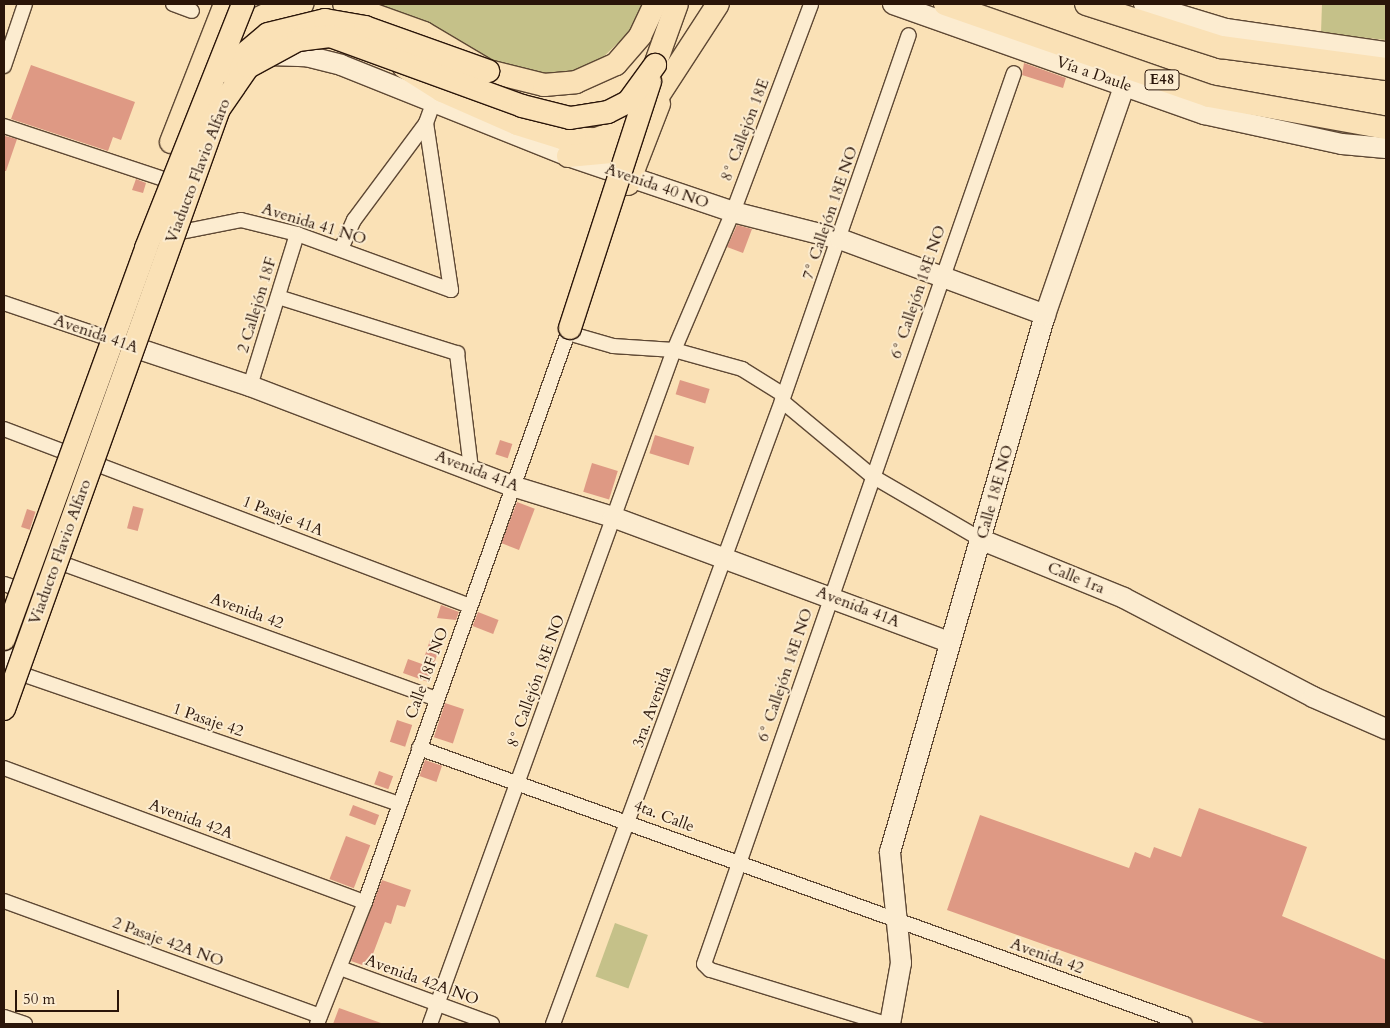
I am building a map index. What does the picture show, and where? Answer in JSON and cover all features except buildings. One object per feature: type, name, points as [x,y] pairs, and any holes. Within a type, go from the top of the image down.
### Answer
[{"type":"main road","points":[[155,242],[171,142],[224,4]]},
{"type":"main road","name":"Viaducto Flavio Alfaro","points":[[4,639],[205,111],[243,4]]},
{"type":"main road","points":[[205,111],[239,33],[262,15],[302,4]]},
{"type":"main road","points":[[344,4],[424,33],[488,71]]},
{"type":"main road","points":[[205,111],[217,79],[254,42],[311,22],[352,23],[488,71],[544,85],[590,78],[628,51],[655,4]]},
{"type":"main road","name":"Viaducto Flavio Alfaro","points":[[4,709],[199,160],[232,87],[248,67],[298,40],[330,36],[522,106],[570,118],[608,112],[628,102],[655,64],[677,4]]},
{"type":"main road","points":[[569,330],[590,298],[652,117],[676,72],[718,4]]},
{"type":"main road","name":"Vía a Daule","points":[[944,4],[1128,77],[1209,96],[1386,128]]},
{"type":"main road","points":[[1086,4],[1221,47],[1386,69]]},
{"type":"main road","points":[[390,57],[442,91],[543,133],[596,138],[624,130],[653,104],[676,72]]},
{"type":"main road","points":[[569,330],[655,64]]},
{"type":"main road","points":[[568,156],[622,151],[652,117]]},
{"type":"street","points":[[4,66],[25,4]]},
{"type":"street","points":[[173,4],[192,11]]},
{"type":"street","name":"8° Callejón 18E","points":[[674,350],[733,212],[811,4]]},
{"type":"street","name":"Vía a Daule","points":[[893,4],[1128,77],[1204,114],[1342,144],[1386,148]]},
{"type":"street","points":[[1144,4],[1226,29],[1386,52]]},
{"type":"street","name":"7° Callejón 18E NO","points":[[780,396],[840,239],[909,35]]},
{"type":"street","name":"Avenida 40 NO","points":[[205,111],[238,69],[248,60],[271,54],[323,59],[433,104],[630,178],[733,212],[840,239],[1045,315]]},
{"type":"street","name":"6° Callejón 18E NO","points":[[888,1024],[706,967],[738,862],[941,277],[1014,73]]},
{"type":"street","name":"Calle 18E NO","points":[[888,1024],[901,963],[890,852],[950,642],[982,540],[1045,315],[1128,77]]},
{"type":"street","points":[[340,249],[354,220],[426,124],[433,104]]},
{"type":"street","points":[[5,671],[84,459],[124,344],[155,242],[183,186],[205,111]]},
{"type":"street","name":"Avenida 41 NO","points":[[155,242],[229,220],[297,234],[451,290],[426,124]]},
{"type":"street","points":[[4,126],[183,186]]},
{"type":"street","name":"2 Callejón 18F","points":[[250,386],[297,234]]},
{"type":"street","points":[[278,297],[456,353],[471,468]]},
{"type":"street","name":"Avenida 41A","points":[[4,303],[250,386],[471,468],[512,486],[613,518],[830,596],[950,642]]},
{"type":"street","points":[[569,330],[614,346],[674,350],[742,369],[780,396]]},
{"type":"street","name":"Calle 18F NO","points":[[318,1020],[365,902],[435,698],[569,330]]},
{"type":"street","name":"8° Callejón 18E NO","points":[[430,1024],[674,350]]},
{"type":"street","name":"Calle 1ra","points":[[780,396],[872,476],[982,540],[1124,598],[1314,697],[1386,729]]},
{"type":"street","name":"3ra. Avenida","points":[[553,1024],[629,821],[780,396]]},
{"type":"street","name":"1 Pasaje 41A","points":[[4,429],[469,606]]},
{"type":"street","name":"Avenida 42","points":[[48,558],[435,698]]},
{"type":"street","points":[[4,584],[35,594]]},
{"type":"street","name":"1 Pasaje 42","points":[[5,671],[400,804]]},
{"type":"street","name":"4ta. Calle","points":[[419,748],[517,784],[629,821],[896,921]]},
{"type":"street","name":"Avenida 42A","points":[[4,768],[365,902]]},
{"type":"street","name":"2 Pasaje 42A NO","points":[[4,901],[318,1020]]},
{"type":"street","name":"Avenida 42","points":[[896,921],[1185,1024]]},
{"type":"street","name":"Avenida 42A NO","points":[[340,968],[492,1024]]},
{"type":"street","points":[[4,1017],[26,1024]]},
{"type":"shaded area","points":[[366,4],[642,4],[629,32],[595,65],[551,76],[502,68]]},
{"type":"shaded area","points":[[1322,4],[1386,4],[1386,40],[1321,33]]},
{"type":"shaded area","points":[[615,923],[648,935],[628,989],[596,977]]}]
